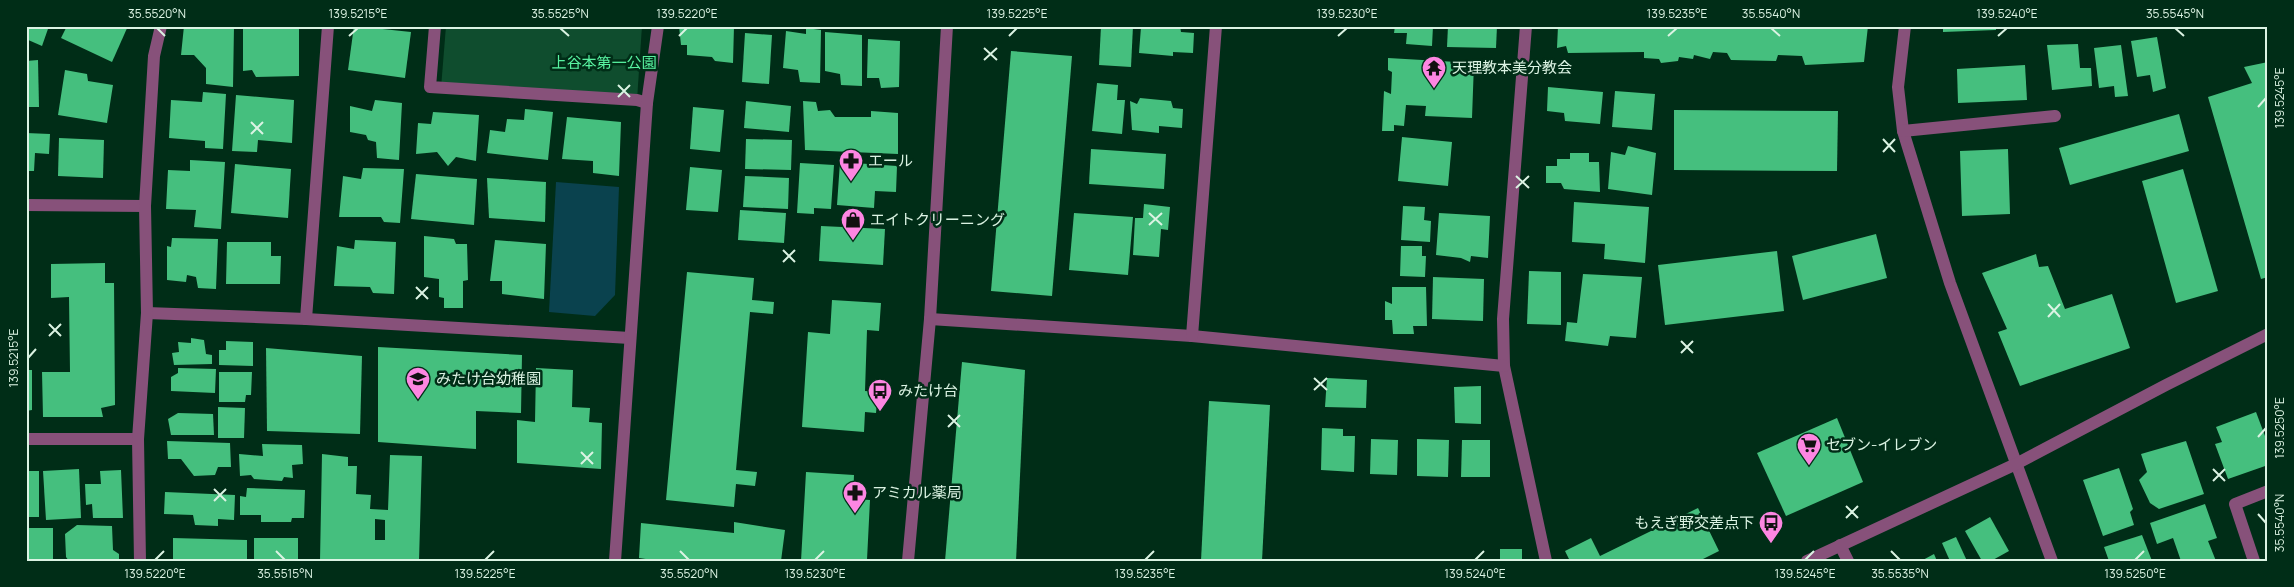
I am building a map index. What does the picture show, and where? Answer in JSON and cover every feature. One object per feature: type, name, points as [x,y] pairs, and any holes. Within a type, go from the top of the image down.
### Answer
[{"type":"street","points":[[140,561],[138,439],[147,313],[145,206],[154,56],[161,26]]},
{"type":"street","points":[[306,320],[328,26]]},
{"type":"street","points":[[436,26],[430,87],[637,100],[647,103]]},
{"type":"street","points":[[615,561],[647,103],[658,26]]},
{"type":"street","points":[[908,561],[930,319],[947,26]]},
{"type":"street","points":[[1192,336],[1216,26]]},
{"type":"street","points":[[1526,26],[1504,319],[1504,366],[1546,561]]},
{"type":"street","points":[[1905,26],[1898,87],[1902,131],[1950,283],[2052,561]]},
{"type":"street","points":[[1902,131],[2055,116]]},
{"type":"street","points":[[26,206],[145,206]]},
{"type":"street","points":[[147,313],[630,338]]},
{"type":"street","points":[[930,319],[1192,336],[1504,366]]},
{"type":"street","points":[[1807,561],[2016,464],[2268,334]]},
{"type":"street","points":[[26,439],[138,439]]},
{"type":"street","points":[[2254,561],[2235,504],[2268,491]]},
{"type":"street","points":[[1840,545],[1848,561]]},
{"type":"green space","name":"上谷本第一公園","points":[[446,26],[642,26],[637,100],[441,88]]},
{"type":"water","points":[[556,182],[619,187],[615,295],[595,316],[549,312]]},
{"type":"building","points":[[26,26],[49,26],[42,46],[26,39]]},
{"type":"building","points":[[67,26],[128,26],[112,62],[61,38]]},
{"type":"building","points":[[184,26],[234,26],[233,87],[206,84],[206,68],[194,55],[181,55]]},
{"type":"building","points":[[354,26],[411,32],[405,78],[348,70]]},
{"type":"building","points":[[679,26],[734,26],[733,63],[715,61],[712,57],[687,55],[687,45],[681,45]]},
{"type":"building","points":[[1101,26],[1133,26],[1131,67],[1099,65]]},
{"type":"building","points":[[1180,26],[1181,32],[1194,33],[1193,53],[1173,52],[1173,56],[1139,53],[1141,27]]},
{"type":"building","points":[[1395,26],[1433,26],[1432,46],[1406,44],[1407,33],[1394,33]]},
{"type":"building","points":[[1448,26],[1497,26],[1496,48],[1447,47]]},
{"type":"building","points":[[1558,26],[1868,26],[1864,62],[1805,65],[1802,56],[1778,55],[1776,61],[1731,60],[1727,53],[1713,52],[1710,59],[1694,55],[1693,59],[1679,57],[1678,61],[1661,63],[1659,59],[1644,58],[1644,52],[1568,53],[1566,46],[1557,48]]},
{"type":"building","points":[[1943,26],[1996,26],[1996,30],[1943,32]]},
{"type":"building","points":[[243,28],[299,29],[299,76],[256,77],[252,70],[243,71]]},
{"type":"building","points":[[806,28],[821,30],[820,83],[800,82],[798,70],[783,68],[786,31],[806,34]]},
{"type":"building","points":[[825,32],[862,35],[862,86],[841,85],[840,74],[825,71]]},
{"type":"building","points":[[745,33],[772,35],[769,84],[742,82]]},
{"type":"building","points":[[2157,37],[2166,88],[2153,92],[2150,75],[2137,77],[2131,41]]},
{"type":"building","points":[[868,39],[900,41],[899,87],[881,88],[879,78],[867,78]]},
{"type":"building","points":[[2078,44],[2080,68],[2091,68],[2092,86],[2052,90],[2047,45]]},
{"type":"building","points":[[2121,45],[2128,96],[2115,97],[2114,86],[2099,88],[2094,48]]},
{"type":"building","points":[[1011,51],[1072,56],[1052,296],[991,291]]},
{"type":"building","points":[[1388,58],[1474,63],[1472,118],[1425,116],[1426,106],[1406,105],[1404,126],[1394,125],[1394,131],[1382,131],[1384,91],[1391,94],[1392,72],[1388,70]]},
{"type":"building","points":[[38,60],[39,107],[26,107],[26,61]]},
{"type":"building","points":[[2268,62],[2268,277],[2261,279],[2208,97],[2252,83],[2244,67]]},
{"type":"building","points":[[2025,65],[2027,100],[1958,103],[1957,69]]},
{"type":"building","points":[[65,70],[87,74],[88,81],[113,85],[107,123],[58,115]]},
{"type":"building","points":[[1097,83],[1118,85],[1117,100],[1125,100],[1122,134],[1092,131]]},
{"type":"building","points":[[1548,87],[1603,92],[1600,124],[1565,121],[1564,113],[1547,111]]},
{"type":"building","points":[[1615,91],[1655,94],[1652,130],[1612,127]]},
{"type":"building","points":[[203,92],[226,94],[223,149],[205,148],[205,141],[169,138],[171,100],[202,102]]},
{"type":"building","points":[[236,95],[294,100],[292,143],[258,140],[257,152],[232,151]]},
{"type":"building","points":[[1140,98],[1171,101],[1173,108],[1183,109],[1182,128],[1159,126],[1159,133],[1132,130],[1130,101],[1137,104]]},
{"type":"building","points":[[375,100],[402,103],[399,160],[377,158],[376,142],[368,140],[366,135],[350,132],[350,106],[372,111]]},
{"type":"building","points":[[746,101],[791,106],[789,132],[744,128]]},
{"type":"building","points":[[803,101],[816,102],[818,111],[830,110],[835,117],[871,117],[871,111],[898,113],[898,154],[805,150]]},
{"type":"building","points":[[693,107],[724,110],[720,152],[690,149]]},
{"type":"building","points":[[525,109],[553,112],[548,160],[487,153],[490,130],[505,132],[507,119],[524,120]]},
{"type":"building","points":[[1674,110],[1838,111],[1837,171],[1674,170]]},
{"type":"building","points":[[433,112],[479,115],[476,161],[456,157],[448,166],[437,152],[416,154],[418,123],[431,124]]},
{"type":"building","points":[[2179,114],[2189,151],[2070,185],[2059,148]]},
{"type":"building","points":[[567,117],[621,122],[619,176],[593,173],[593,161],[562,159]]},
{"type":"building","points":[[26,133],[50,134],[49,154],[35,153],[34,171],[26,171]]},
{"type":"building","points":[[1402,137],[1452,142],[1448,186],[1398,181]]},
{"type":"building","points":[[59,138],[104,140],[103,178],[58,176]]},
{"type":"building","points":[[746,139],[792,140],[791,170],[745,169]]},
{"type":"building","points":[[1628,146],[1656,153],[1652,195],[1608,189],[1611,152],[1625,155]]},
{"type":"building","points":[[1091,149],[1166,154],[1164,189],[1089,184]]},
{"type":"building","points":[[2008,149],[2010,214],[1962,216],[1960,151]]},
{"type":"building","points":[[1570,153],[1589,153],[1589,162],[1599,162],[1600,192],[1564,189],[1561,183],[1546,183],[1546,166],[1557,166],[1557,159],[1570,159]]},
{"type":"building","points":[[190,160],[225,162],[221,229],[194,227],[196,210],[166,209],[168,170],[190,171]]},
{"type":"building","points":[[840,162],[897,166],[896,192],[875,191],[874,208],[837,205]]},
{"type":"building","points":[[800,163],[834,165],[831,209],[814,208],[814,214],[797,213]]},
{"type":"building","points":[[235,164],[291,169],[288,218],[231,213]]},
{"type":"building","points":[[690,167],[722,170],[718,212],[686,210]]},
{"type":"building","points":[[363,168],[404,169],[400,223],[384,222],[381,217],[339,217],[343,176],[361,179]]},
{"type":"building","points":[[2183,169],[2218,291],[2176,303],[2142,181]]},
{"type":"building","points":[[416,174],[477,179],[474,225],[411,219]]},
{"type":"building","points":[[745,176],[789,178],[788,209],[743,207]]},
{"type":"building","points":[[487,178],[546,182],[545,222],[489,218]]},
{"type":"building","points":[[1574,202],[1649,207],[1645,263],[1604,259],[1605,244],[1572,242]]},
{"type":"building","points":[[1144,204],[1170,207],[1168,230],[1161,229],[1159,257],[1133,255],[1135,218],[1143,218]]},
{"type":"building","points":[[1403,206],[1425,207],[1424,220],[1431,221],[1430,242],[1401,240]]},
{"type":"building","points":[[740,210],[786,213],[784,243],[738,240]]},
{"type":"building","points":[[1074,213],[1133,217],[1128,275],[1069,270]]},
{"type":"building","points":[[1439,213],[1490,216],[1488,258],[1471,256],[1470,262],[1461,258],[1436,255]]},
{"type":"building","points":[[821,226],[885,229],[883,265],[819,261]]},
{"type":"building","points":[[1876,234],[1887,278],[1803,300],[1792,256]]},
{"type":"building","points":[[424,236],[454,239],[456,244],[467,244],[468,280],[463,281],[463,308],[444,308],[444,298],[439,297],[439,279],[424,277]]},
{"type":"building","points":[[172,238],[218,239],[216,289],[198,288],[196,277],[187,275],[186,282],[167,280],[167,246],[171,247]]},
{"type":"building","points":[[355,240],[396,242],[394,294],[373,293],[370,287],[334,286],[337,246],[354,249]]},
{"type":"building","points":[[495,240],[546,244],[544,299],[502,294],[502,281],[490,281]]},
{"type":"building","points":[[227,242],[271,242],[271,256],[281,256],[280,284],[226,284]]},
{"type":"building","points":[[1401,246],[1422,246],[1422,256],[1426,256],[1425,277],[1400,276]]},
{"type":"building","points":[[1777,251],[1784,311],[1665,325],[1658,265]]},
{"type":"building","points":[[2036,254],[2039,267],[2048,266],[2065,309],[2112,294],[2130,348],[2020,386],[1998,332],[2007,329],[1982,273]]},
{"type":"building","points":[[105,263],[105,283],[114,283],[115,405],[101,408],[103,417],[43,417],[42,372],[70,372],[69,297],[51,298],[51,264]]},
{"type":"building","points":[[1529,271],[1561,272],[1561,325],[1527,324]]},
{"type":"building","points":[[687,272],[754,278],[752,300],[774,302],[773,314],[750,312],[736,470],[757,472],[755,486],[736,484],[734,507],[666,500]]},
{"type":"building","points":[[1583,274],[1642,277],[1636,338],[1610,336],[1608,346],[1565,341],[1567,322],[1577,323]]},
{"type":"building","points":[[1433,277],[1484,279],[1483,321],[1432,319]]},
{"type":"building","points":[[1392,287],[1426,287],[1427,326],[1413,326],[1414,334],[1393,334],[1392,320],[1385,320],[1385,301],[1392,304]]},
{"type":"building","points":[[832,300],[881,303],[879,331],[867,330],[865,391],[878,392],[876,413],[865,412],[864,432],[802,427],[808,332],[830,334]]},
{"type":"building","points":[[191,338],[204,340],[206,354],[212,355],[212,364],[174,365],[172,353],[179,352],[178,342],[191,343]]},
{"type":"building","points":[[226,341],[253,342],[253,366],[219,365],[219,350],[226,350]]},
{"type":"building","points":[[378,347],[522,355],[521,413],[476,411],[476,449],[378,442]]},
{"type":"building","points":[[266,348],[362,356],[360,434],[267,431]]},
{"type":"building","points":[[962,362],[1025,370],[1016,561],[945,561]]},
{"type":"building","points":[[178,368],[216,369],[215,393],[171,391],[171,377],[178,373]]},
{"type":"building","points":[[536,368],[573,370],[572,407],[590,408],[589,422],[602,423],[601,469],[517,463],[517,420],[535,422]]},
{"type":"building","points":[[26,370],[32,370],[32,410],[26,411]]},
{"type":"building","points":[[219,372],[252,372],[251,395],[246,395],[245,402],[219,402]]},
{"type":"building","points":[[1327,378],[1367,380],[1366,408],[1325,407]]},
{"type":"building","points":[[1481,386],[1481,424],[1455,423],[1454,387]]},
{"type":"building","points":[[1209,401],[1270,405],[1262,561],[1201,561]]},
{"type":"building","points":[[218,407],[245,408],[244,438],[218,438]]},
{"type":"building","points":[[2256,412],[2268,444],[2268,465],[2228,479],[2215,444],[2222,442],[2216,427]]},
{"type":"building","points":[[178,413],[213,414],[214,435],[171,435],[168,419]]},
{"type":"building","points":[[1837,418],[1863,482],[1786,516],[1757,453]]},
{"type":"building","points":[[1322,428],[1343,429],[1343,436],[1355,436],[1354,472],[1321,470]]},
{"type":"building","points":[[1371,439],[1398,440],[1397,475],[1370,474]]},
{"type":"building","points":[[1417,439],[1449,440],[1448,477],[1417,476]]},
{"type":"building","points":[[1462,440],[1490,440],[1490,477],[1461,477]]},
{"type":"building","points":[[167,441],[230,443],[231,467],[218,467],[215,475],[194,476],[181,459],[168,459]]},
{"type":"building","points":[[2186,441],[2204,494],[2159,509],[2150,503],[2139,480],[2147,472],[2141,454]]},
{"type":"building","points":[[262,444],[302,445],[303,464],[292,465],[293,478],[284,477],[282,481],[254,479],[251,475],[240,476],[239,454],[263,456]]},
{"type":"building","points":[[322,454],[348,457],[348,466],[357,466],[356,494],[371,495],[370,509],[388,510],[390,455],[422,456],[419,561],[320,561]],"holes":[[[375,519],[385,520],[385,540],[375,540]]]},
{"type":"building","points":[[2119,468],[2133,509],[2130,512],[2134,525],[2103,536],[2083,480]]},
{"type":"building","points":[[79,469],[81,518],[46,520],[43,471]]},
{"type":"building","points":[[121,470],[123,518],[93,518],[92,504],[86,505],[85,484],[101,484],[100,471]]},
{"type":"building","points":[[26,471],[39,471],[39,517],[26,517]]},
{"type":"building","points":[[806,472],[854,475],[853,499],[870,500],[867,560],[801,561]]},
{"type":"building","points":[[247,488],[305,490],[304,518],[292,518],[291,522],[261,522],[261,515],[240,515],[240,496],[246,497]]},
{"type":"building","points":[[165,492],[235,495],[234,520],[218,519],[218,526],[195,525],[193,515],[164,514]]},
{"type":"building","points":[[2205,504],[2217,538],[2208,541],[2216,561],[2181,561],[2173,538],[2157,544],[2150,523]]},
{"type":"building","points":[[1698,508],[1719,551],[1699,561],[1570,561],[1565,551],[1591,538],[1600,556]]},
{"type":"building","points":[[1990,517],[2009,551],[1991,561],[1982,561],[1965,531]]},
{"type":"building","points":[[734,522],[785,530],[781,561],[659,561],[639,558],[641,523],[734,533]]},
{"type":"building","points":[[77,525],[112,526],[113,550],[119,554],[119,561],[69,561],[66,557],[65,534]]},
{"type":"building","points":[[26,528],[53,528],[53,561],[26,561]]},
{"type":"building","points":[[2142,535],[2152,561],[2109,561],[2104,547]]},
{"type":"building","points":[[1956,537],[1967,561],[1950,561],[1942,543]]},
{"type":"building","points":[[173,538],[247,540],[247,561],[173,561]]},
{"type":"building","points":[[254,538],[298,538],[298,561],[254,561]]},
{"type":"building","points":[[1500,549],[1522,549],[1522,561],[1500,561]]},
{"type":"building","points":[[1934,554],[1937,561],[1921,561]]},
{"type":"place","name":"天理教本美分教会","points":[[1434,89]]},
{"type":"place","name":"エール","points":[[851,182]]},
{"type":"place","name":"エイトクリーニング","points":[[853,241]]},
{"type":"place","name":"みたけ台幼稚園","points":[[418,400]]},
{"type":"place","name":"みたけ台","points":[[880,412]]},
{"type":"place","name":"セブン-イレブン","points":[[1809,466]]},
{"type":"place","name":"アミカル薬局","points":[[855,514]]},
{"type":"place","name":"もえぎ野交差点下","points":[[1771,544]]}]
